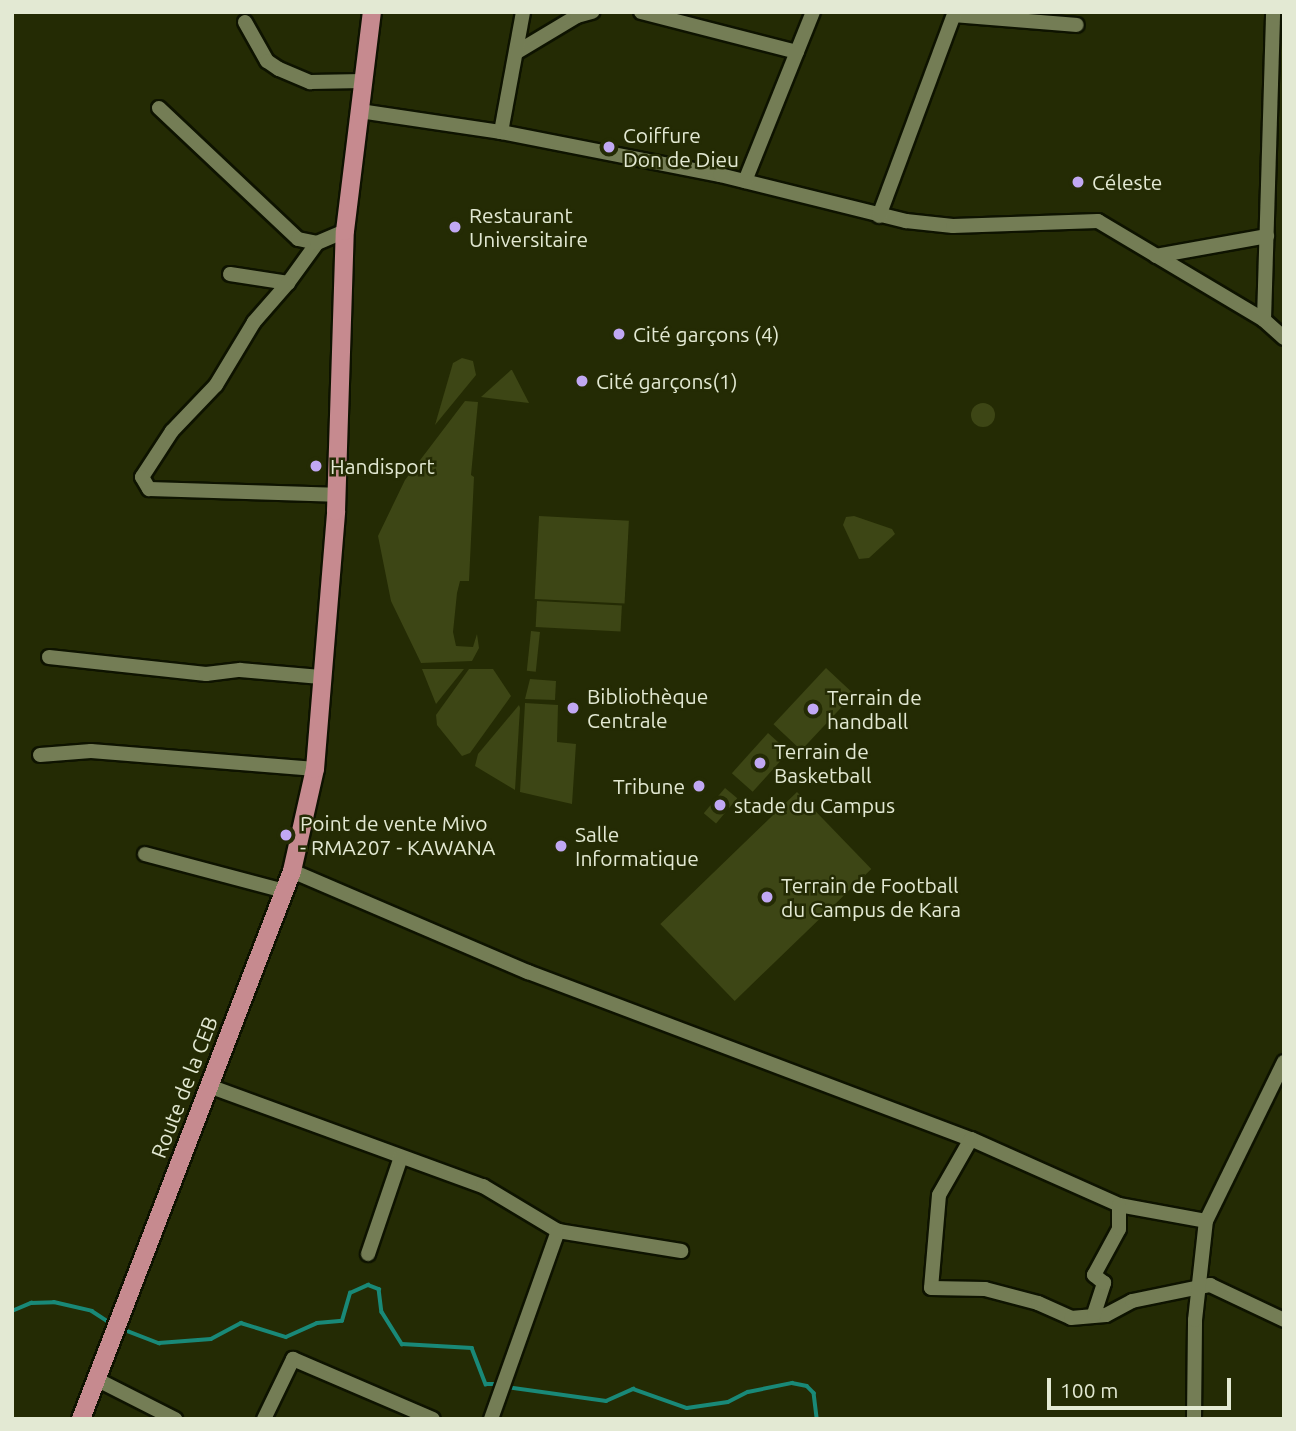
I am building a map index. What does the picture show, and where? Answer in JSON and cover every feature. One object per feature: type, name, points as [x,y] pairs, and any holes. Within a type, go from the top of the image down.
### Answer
[{"type":"main road","name":"Route de la CEB","points":[[81,1419],[292,872],[315,769],[335,495],[345,231],[372,12]]},
{"type":"street","points":[[501,132],[523,12]]},
{"type":"street","points":[[517,52],[577,16],[592,12]]},
{"type":"street","points":[[641,12],[797,52]]},
{"type":"street","points":[[745,181],[813,12]]},
{"type":"street","points":[[1264,320],[1267,236],[1278,133],[1273,12]]},
{"type":"street","points":[[879,216],[955,14],[1077,26]]},
{"type":"street","points":[[245,22],[267,61],[279,69],[310,82],[363,81]]},
{"type":"street","points":[[159,108],[298,239],[317,243]]},
{"type":"street","points":[[360,111],[501,132],[745,181],[879,216],[953,226],[1098,221],[1264,320],[1284,338]]},
{"type":"street","points":[[335,495],[149,489],[142,477],[172,431],[216,385],[254,322],[288,283],[317,243],[345,231]]},
{"type":"street","points":[[1156,256],[1267,236]]},
{"type":"street","points":[[230,274],[288,283]]},
{"type":"street","points":[[49,657],[206,674],[240,670],[321,677]]},
{"type":"street","points":[[40,755],[91,751],[315,769]]},
{"type":"street","points":[[145,854],[284,891]]},
{"type":"street","points":[[292,872],[528,972],[971,1139],[1119,1205],[1206,1221]]},
{"type":"street","points":[[1194,1419],[1195,1320],[1201,1287],[1206,1221],[1284,1062]]},
{"type":"street","points":[[209,1086],[483,1186],[558,1231],[681,1251]]},
{"type":"street","points":[[971,1139],[939,1195],[931,1288],[985,1289],[1038,1303],[1060,1317],[1094,1314],[1210,1285],[1284,1320]]},
{"type":"street","points":[[368,1254],[401,1157]]},
{"type":"street","points":[[1094,1314],[1104,1283],[1094,1275],[1119,1229],[1119,1205]]},
{"type":"street","points":[[491,1419],[558,1231]]},
{"type":"street","points":[[264,1419],[293,1359],[433,1419]]},
{"type":"street","points":[[96,1379],[175,1419]]},
{"type":"green space","points":[[462,358],[473,361],[476,375],[435,425],[453,363]]},
{"type":"green space","points":[[511,370],[529,403],[481,397]]},
{"type":"green space","points":[[465,401],[478,402],[471,475],[474,477],[469,581],[460,581],[453,632],[456,646],[473,647],[477,634],[479,648],[472,661],[421,663],[391,601],[378,536],[405,480]]},
{"type":"green space","points":[[983,403],[994,410],[995,415],[988,426],[983,427],[972,420],[971,415],[978,404]]},
{"type":"green space","points":[[539,516],[629,521],[625,604],[535,599]]},
{"type":"green space","points":[[854,516],[892,529],[895,534],[869,558],[859,559],[843,525],[846,517]]},
{"type":"green space","points":[[537,601],[622,605],[621,631],[536,627]]},
{"type":"green space","points":[[531,631],[540,632],[536,672],[527,671]]},
{"type":"green space","name":"Terrain de handball","points":[[826,668],[854,694],[801,750],[773,724]]},
{"type":"green space","points":[[422,669],[464,669],[436,704]]},
{"type":"green space","points":[[469,669],[493,669],[511,696],[470,753],[462,756],[437,725],[436,715]]},
{"type":"green space","points":[[530,679],[556,681],[555,700],[525,699]]},
{"type":"green space","points":[[525,703],[558,705],[557,742],[576,744],[572,804],[520,792]]},
{"type":"green space","points":[[519,705],[515,790],[475,766],[478,754]]},
{"type":"green space","name":"Terrain de Basketball","points":[[768,733],[789,752],[753,792],[732,773]]},
{"type":"green space","name":"stade du Campus","points":[[725,788],[737,798],[716,824],[704,813]]},
{"type":"green space","name":"Terrain de Football du Campus de Kara","points":[[797,792],[871,869],[735,1001],[660,924]]},
{"type":"waterway","points":[[122,1329],[159,1343],[211,1339],[241,1323],[286,1337],[317,1323],[342,1321],[350,1293],[368,1285],[379,1289],[382,1312],[402,1344],[472,1348],[486,1384],[500,1384]]},
{"type":"waterway","points":[[12,1311],[31,1303],[54,1302],[92,1311],[112,1324]]},
{"type":"waterway","points":[[507,1387],[606,1401],[633,1389],[687,1408],[728,1402],[748,1392],[792,1383],[807,1386],[814,1393],[817,1419]]},
{"type":"place","name":"Coiffure Don de Dieu","points":[[609,147]]},
{"type":"place","name":"Céleste","points":[[1078,182]]},
{"type":"place","name":"Restaurant Universitaire","points":[[455,227]]},
{"type":"place","name":"Cité garçons (4)","points":[[619,334]]},
{"type":"place","name":"Cité garçons(1)","points":[[582,381]]},
{"type":"place","name":"Handisport","points":[[316,466]]},
{"type":"place","name":"Bibliothèque Centrale","points":[[573,708]]},
{"type":"place","name":"Terrain de handball","points":[[813,709]]},
{"type":"place","name":"Terrain de Basketball","points":[[760,763]]},
{"type":"place","name":"Tribune","points":[[699,786]]},
{"type":"place","name":"stade du Campus","points":[[720,805]]},
{"type":"place","name":"Point de vente Mivo - RMA207 - KAWANA","points":[[286,835]]},
{"type":"place","name":"Salle Informatique","points":[[561,846]]},
{"type":"place","name":"Terrain de Football du Campus de Kara","points":[[767,897]]}]
